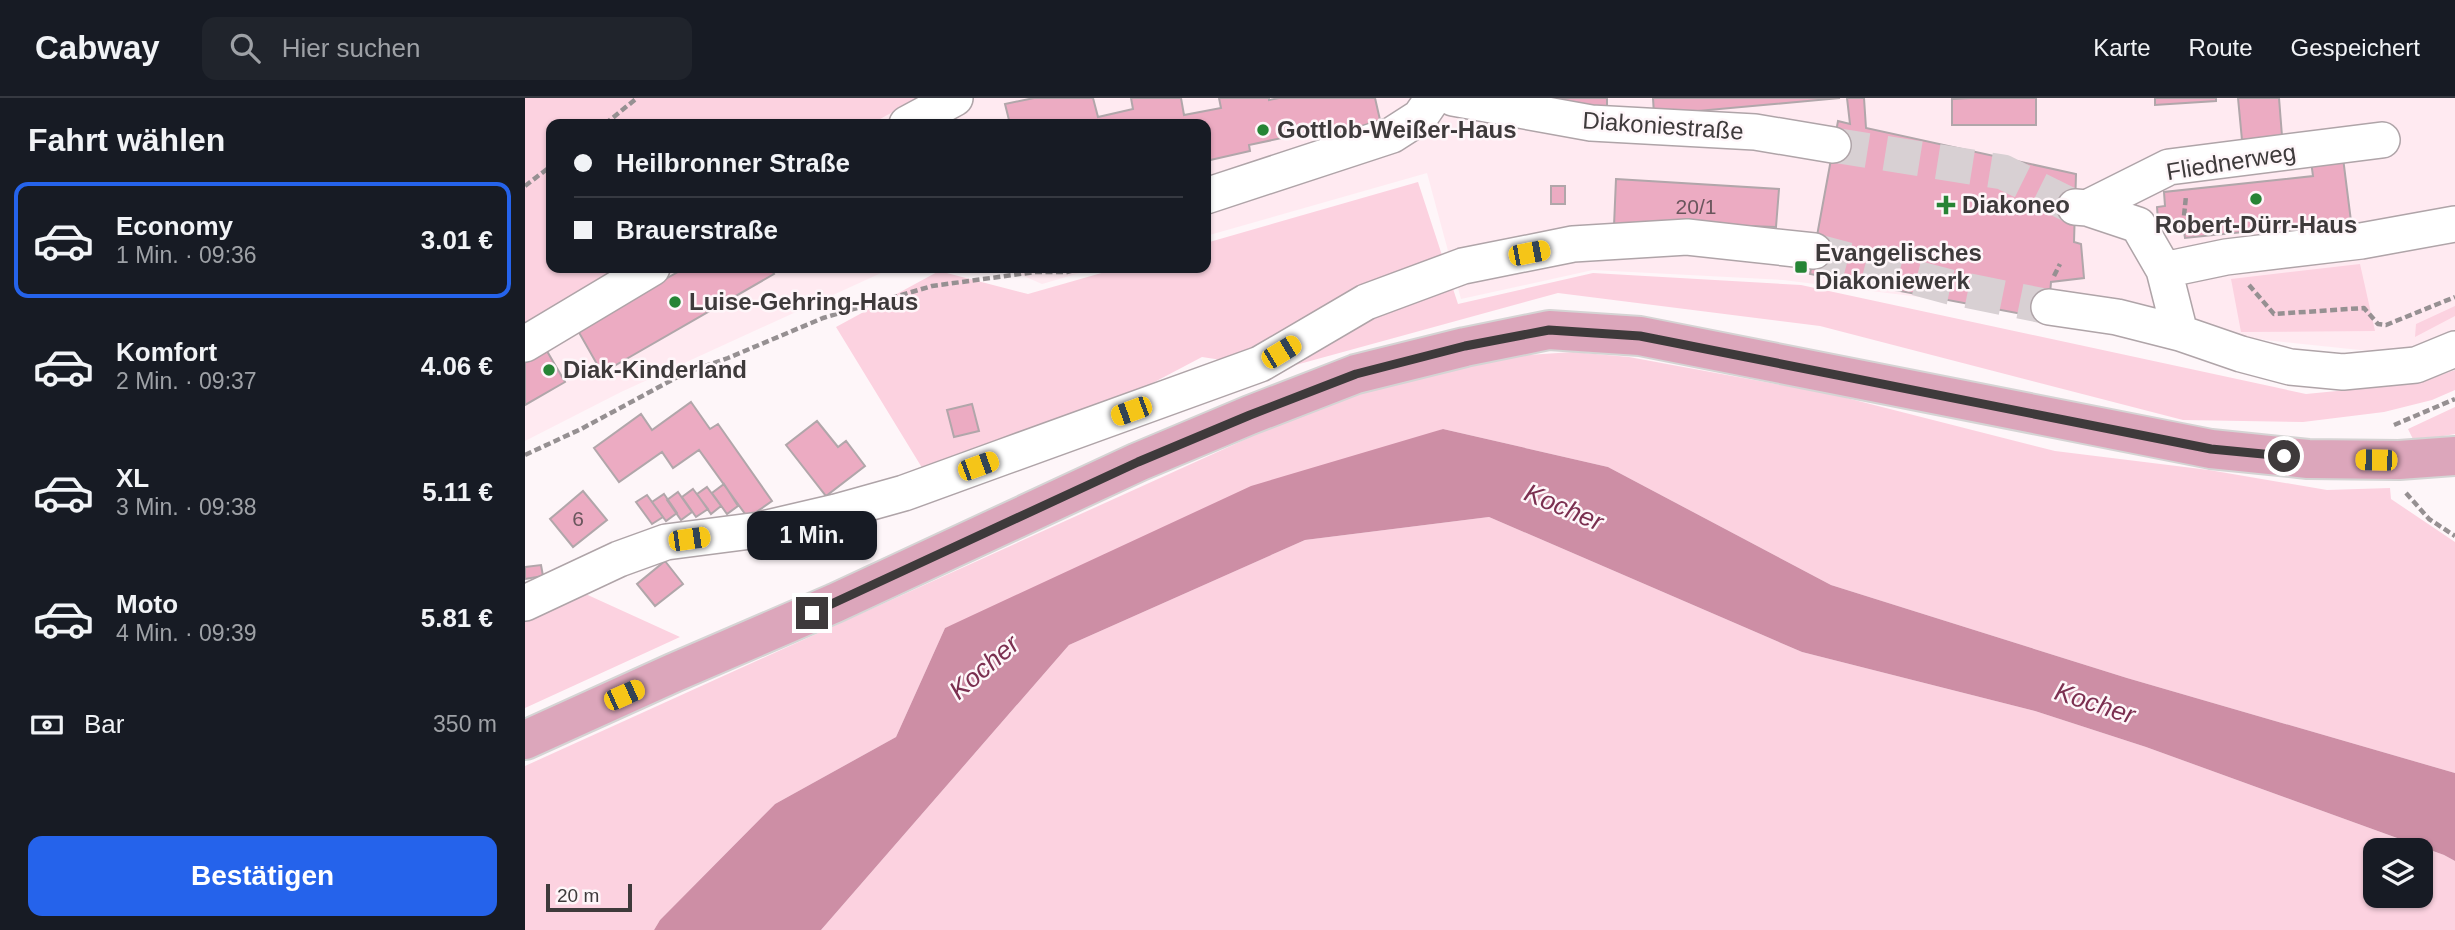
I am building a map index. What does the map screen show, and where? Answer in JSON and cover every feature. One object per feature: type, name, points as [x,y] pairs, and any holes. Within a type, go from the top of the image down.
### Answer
[{"type":"main road","points":[[525,740],[835,603],[1138,462],[1277,404],[1356,374],[1465,346],[1549,330],[1640,336],[2211,449],[2308,459],[2397,442],[2455,456]]},
{"type":"street","points":[[916,119],[955,98]]},
{"type":"street","points":[[1211,194],[1392,135],[1420,117],[1433,98]]},
{"type":"street","name":"Diakoniestraße","points":[[1453,98],[1591,123],[1755,132],[1833,145]]},
{"type":"street","name":"Fliednerweg","points":[[2164,270],[2137,225],[2080,208],[2169,167],[2382,140]]},
{"type":"street","points":[[2180,333],[2164,270],[2226,257],[2361,241],[2455,224]]},
{"type":"street","points":[[525,603],[619,559],[666,542],[759,530],[904,493],[1260,364],[1366,302],[1463,266],[1573,244],[1687,237],[1814,251]]},
{"type":"street","points":[[525,344],[644,273]]},
{"type":"street","points":[[2049,307],[2117,317],[2180,333],[2290,367],[2343,372],[2416,365],[2455,349]]},
{"type":"street","points":[[1260,364],[1277,404]]},
{"type":"path","points":[[611,119],[637,98]]},
{"type":"path","points":[[525,186],[546,170]]},
{"type":"path","points":[[2183,226],[2186,189]]},
{"type":"path","points":[[2226,257],[2274,314],[2364,308],[2378,324],[2386,325],[2455,297]]},
{"type":"path","points":[[525,455],[582,429],[685,373],[823,318],[932,286],[1028,273]]},
{"type":"path","points":[[2455,399],[2397,442],[2407,495],[2429,519],[2455,536]]},
{"type":"shaded area","points":[[525,98],[918,98],[880,119],[546,119],[546,273],[613,273],[525,325]]},
{"type":"shaded area","name":"Diakoneo","points":[[660,98],[2455,98],[2455,347],[2417,356],[2274,341],[1783,280],[1593,270],[1461,299],[1427,173],[1211,235],[1211,119],[677,119]]},
{"type":"shaded area","points":[[1418,182],[1458,304],[1593,273],[1801,285],[2306,394],[2419,383],[2455,370],[2455,390],[2432,400],[2384,412],[2303,422],[2183,420],[1820,326],[1558,293],[1281,369],[1202,357],[1071,426],[924,471],[836,327],[935,273],[947,273],[1028,294],[1102,273],[1211,273],[1211,242]]},
{"type":"shaded area","points":[[2360,264],[2375,331],[2241,332],[2231,279]]},
{"type":"shaded area","points":[[609,273],[881,273],[621,392],[525,441],[525,321]]},
{"type":"shaded area","points":[[1017,273],[1080,273],[1042,284]]},
{"type":"shaded area","points":[[2455,306],[2455,316],[2415,337],[2416,324]]},
{"type":"shaded area","points":[[1573,352],[1629,357],[1831,394],[2055,451],[2209,470],[2327,490],[2390,488],[2391,499],[2455,542],[2455,773],[2127,678],[1831,585],[1608,467],[1443,429],[945,628],[896,737],[775,804],[660,920],[654,930],[525,930],[525,766],[1299,415],[1409,373],[1514,356]]},
{"type":"shaded area","points":[[2455,407],[2455,434],[2414,441],[2408,429]]},
{"type":"shaded area","points":[[1489,517],[1802,652],[2035,711],[2146,747],[2397,838],[2363,838],[2363,908],[2433,908],[2433,851],[2444,855],[2455,861],[2455,930],[821,930],[1069,645],[1305,540]]},
{"type":"shaded area","points":[[579,591],[680,637],[525,708],[525,618]]},
{"type":"water","name":"Kocher","points":[[1443,429],[1608,467],[1831,585],[2127,678],[2455,773],[2455,861],[2433,851],[2433,838],[2397,838],[2146,747],[2035,711],[1802,652],[1489,517],[1305,540],[1069,645],[821,930],[654,930],[660,920],[775,804],[896,737],[945,628],[1251,486]]},
{"type":"building","name":"Gottlob-Weißer-Haus","points":[[1034,98],[1093,98],[1098,117],[1133,109],[1131,98],[1181,98],[1184,115],[1221,108],[1219,98],[1375,98],[1383,133],[1337,143],[1334,127],[1249,145],[1250,151],[1211,160],[1211,119],[1009,119],[1005,104]]},
{"type":"building","points":[[1548,98],[1607,98],[1607,113]]},
{"type":"building","points":[[1653,98],[1840,98],[1654,115]]},
{"type":"building","points":[[1847,98],[1864,98],[1866,128],[2076,174],[2074,242],[2081,244],[2084,278],[2051,282],[2048,319],[1810,274],[1838,121],[1850,124]]},
{"type":"building","points":[[2036,98],[2036,125],[1952,125],[1952,99]]},
{"type":"building","points":[[2155,98],[2216,98],[2216,101],[2155,105]]},
{"type":"building","points":[[2238,98],[2279,98],[2282,136],[2242,140]]},
{"type":"building","name":"Robert-Dürr-Haus","points":[[2343,158],[2351,221],[2185,238],[2183,226],[2168,227],[2167,219],[2158,220],[2157,207],[2165,206],[2164,192],[2313,176],[2311,161]]},
{"type":"building","points":[[1616,179],[1779,189],[1776,227],[1748,226],[1748,234],[1614,226]]},
{"type":"building","points":[[1551,186],[1565,186],[1565,204],[1551,204]]},
{"type":"building","name":"Luise-Gehring-Haus","points":[[676,273],[774,274],[602,373],[577,329]]},
{"type":"building","points":[[544,346],[565,382],[525,405],[525,357]]},
{"type":"building","points":[[691,402],[710,429],[718,424],[772,501],[748,518],[699,450],[673,468],[662,452],[619,482],[594,448],[641,414],[652,430]]},
{"type":"building","points":[[972,404],[979,431],[954,437],[947,410]]},
{"type":"building","points":[[817,421],[838,447],[846,441],[865,466],[826,496],[786,445]]},
{"type":"building","points":[[724,484],[738,506],[727,514],[712,493]]},
{"type":"building","points":[[707,487],[721,506],[711,514],[697,494]]},
{"type":"building","points":[[693,489],[708,509],[696,517],[682,497]]},
{"type":"building","points":[[583,491],[607,520],[573,547],[550,519]]},
{"type":"building","points":[[678,492],[692,512],[681,520],[667,500]]},
{"type":"building","points":[[664,494],[677,513],[666,521],[652,502]]},
{"type":"building","points":[[647,495],[663,517],[652,524],[636,502]]},
{"type":"building","points":[[665,561],[683,584],[655,606],[637,584]]},
{"type":"building","points":[[541,565],[543,576],[525,579],[525,567]]},
{"type":"tunnel","points":[[1833,145],[2003,172],[2074,207]]},
{"type":"tunnel","points":[[1814,251],[1950,287],[2049,307]]},
{"type":"place","name":"Gottlob-Weißer-Haus","points":[[1263,130]]},
{"type":"place","name":"Robert-Dürr-Haus","points":[[2256,199]]},
{"type":"place","name":"Diakoneo","points":[[1946,205]]},
{"type":"place","name":"Evangelisches Diakoniewerk","points":[[1801,267]]},
{"type":"place","name":"Luise-Gehring-Haus","points":[[675,302]]},
{"type":"place","name":"Diak-Kinderland","points":[[549,370]]},
{"type":"route","points":[[812,613],[1138,462],[1356,374],[1465,346],[1549,330],[1640,336],[2211,449],[2284,456]]}]
